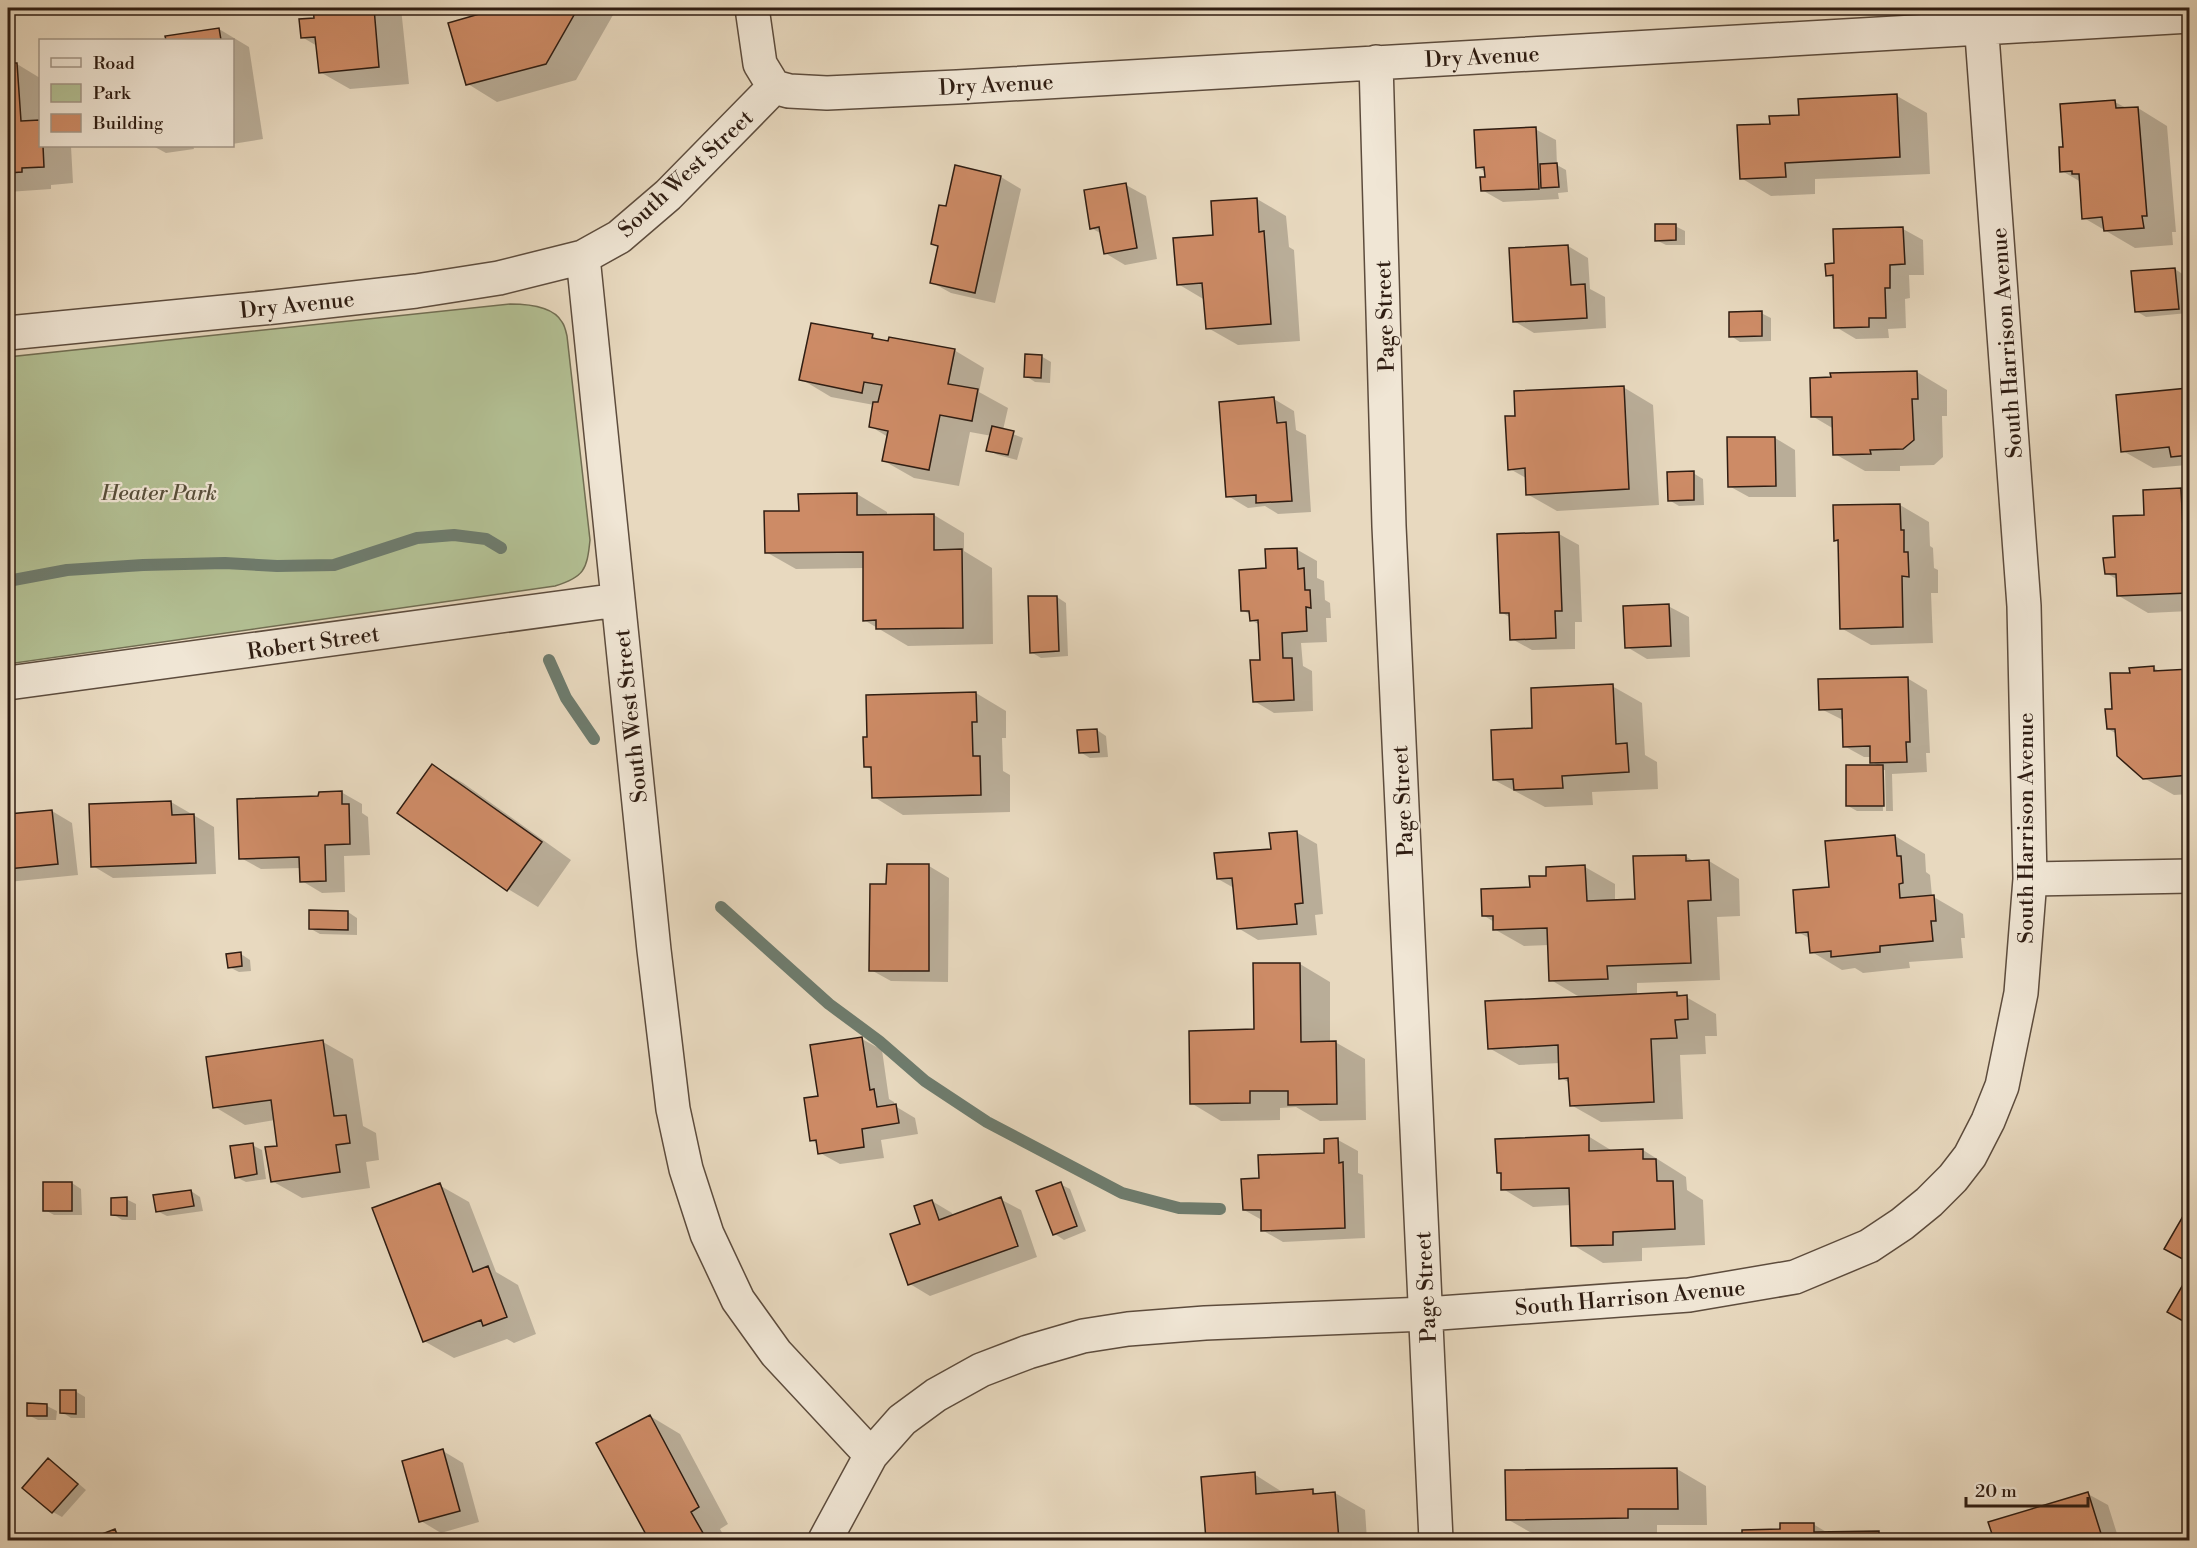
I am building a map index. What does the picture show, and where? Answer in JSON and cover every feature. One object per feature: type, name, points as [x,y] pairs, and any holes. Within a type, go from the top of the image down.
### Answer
[{"type":"street","points":[[752,8],[760,64],[774,87]]},
{"type":"street","name":"Dry Avenue","points":[[774,87],[789,91],[845,92],[1376,62],[1982,18],[2171,14]]},
{"type":"street","name":"South Harrison Avenue","points":[[825,1540],[871,1455],[902,1420],[936,1395],[981,1370],[1028,1352],[1083,1336],[1128,1329],[1205,1323],[1426,1314],[1689,1295],[1742,1288],[1795,1277],[1869,1246],[1902,1224],[1953,1178],[1970,1156],[1988,1121],[2002,1086],[2021,993],[2030,879],[2024,606],[1982,18]]},
{"type":"street","name":"Page Street","points":[[1376,62],[1389,526],[1437,1540]]},
{"type":"street","name":"South West Street","points":[[774,87],[720,145],[668,195],[619,237],[583,257],[653,939],[673,1109],[686,1169],[707,1234],[738,1300],[776,1353],[871,1455]]},
{"type":"street","name":"Dry Avenue","points":[[8,333],[263,309],[416,291],[499,278],[583,257]]},
{"type":"street","name":"Robert Street","points":[[8,684],[618,600]]},
{"type":"street","points":[[2030,879],[2190,876]]},
{"type":"green space","name":"Heater Park","points":[[510,304],[531,305],[546,309],[558,317],[566,331],[590,540],[585,565],[578,575],[555,586],[8,664],[8,357]]},
{"type":"building","points":[[313,8],[374,8],[379,67],[319,73],[315,37],[301,38],[299,19],[314,18]]},
{"type":"building","points":[[500,8],[578,8],[546,64],[466,85],[448,23]]},
{"type":"building","points":[[219,28],[221,39],[166,39],[165,36]]},
{"type":"building","points":[[8,63],[17,63],[21,121],[39,120],[39,147],[43,147],[44,167],[22,168],[22,172],[8,173]]},
{"type":"building","points":[[1897,94],[1900,157],[1785,163],[1786,177],[1740,179],[1737,125],[1770,124],[1769,116],[1799,115],[1798,99]]},
{"type":"building","points":[[2115,100],[2116,108],[2138,107],[2147,216],[2142,216],[2144,228],[2104,231],[2102,217],[2082,219],[2079,174],[2072,174],[2072,171],[2060,172],[2059,147],[2063,147],[2060,104]]},
{"type":"building","points":[[1536,127],[1539,189],[1481,191],[1480,177],[1485,177],[1484,167],[1476,168],[1474,130]]},
{"type":"building","points":[[1557,163],[1559,187],[1541,188],[1540,164]]},
{"type":"building","points":[[955,165],[1001,176],[975,293],[930,283],[938,246],[931,244],[939,205],[946,206]]},
{"type":"building","points":[[1126,183],[1137,248],[1104,254],[1099,227],[1090,229],[1084,190]]},
{"type":"building","points":[[1257,198],[1259,232],[1264,231],[1271,324],[1206,329],[1202,283],[1177,285],[1173,238],[1213,235],[1211,201]]},
{"type":"building","points":[[1655,224],[1676,224],[1676,240],[1655,241]]},
{"type":"building","points":[[1903,227],[1905,264],[1890,265],[1890,288],[1885,288],[1886,318],[1869,318],[1869,327],[1834,328],[1833,275],[1826,276],[1825,264],[1834,263],[1833,229]]},
{"type":"building","points":[[1568,245],[1571,285],[1585,284],[1587,318],[1513,322],[1509,248]]},
{"type":"building","points":[[2175,268],[2179,309],[2135,312],[2131,271]]},
{"type":"building","points":[[1762,311],[1762,336],[1729,337],[1729,312]]},
{"type":"building","points":[[811,323],[873,334],[872,338],[888,341],[889,337],[955,349],[948,384],[978,389],[972,421],[940,415],[929,470],[882,461],[888,431],[869,427],[873,402],[878,402],[882,385],[864,382],[862,393],[799,380]]},
{"type":"building","points":[[1025,354],[1042,355],[1041,378],[1024,377]]},
{"type":"building","points":[[2185,357],[2190,357],[2190,455],[2171,457],[2169,447],[2121,452],[2116,395],[2188,388]]},
{"type":"building","points":[[1917,371],[1918,399],[1912,399],[1914,440],[1903,449],[1870,450],[1871,454],[1833,455],[1832,417],[1811,417],[1810,378],[1831,377],[1830,373]]},
{"type":"building","points":[[1624,386],[1629,489],[1526,495],[1525,468],[1508,470],[1505,416],[1515,416],[1514,391]]},
{"type":"building","points":[[1274,397],[1277,423],[1286,422],[1292,501],[1256,503],[1256,495],[1226,497],[1219,402]]},
{"type":"building","points":[[992,426],[1014,431],[1008,455],[986,451]]},
{"type":"building","points":[[1727,437],[1775,437],[1776,486],[1728,487]]},
{"type":"building","points":[[1694,471],[1694,500],[1668,501],[1667,472]]},
{"type":"building","points":[[2181,488],[2183,529],[2187,529],[2190,545],[2188,593],[2117,596],[2116,574],[2105,574],[2103,558],[2115,557],[2113,516],[2144,515],[2143,490]]},
{"type":"building","points":[[857,493],[857,515],[934,514],[934,550],[962,549],[963,628],[876,629],[876,620],[863,621],[863,552],[765,553],[764,511],[799,511],[798,494]]},
{"type":"building","points":[[1900,504],[1901,530],[1904,530],[1904,552],[1908,552],[1909,577],[1902,576],[1903,627],[1840,629],[1838,540],[1834,541],[1833,505]]},
{"type":"building","points":[[1559,532],[1562,611],[1555,611],[1556,638],[1510,640],[1509,613],[1500,613],[1497,534]]},
{"type":"building","points":[[1297,548],[1298,569],[1304,568],[1305,590],[1310,590],[1311,608],[1306,607],[1307,631],[1282,633],[1283,658],[1292,658],[1294,700],[1253,702],[1250,660],[1260,660],[1258,620],[1250,621],[1249,611],[1241,611],[1239,570],[1266,568],[1265,549]]},
{"type":"building","points":[[1028,596],[1057,596],[1059,651],[1030,653]]},
{"type":"building","points":[[1669,604],[1671,646],[1625,648],[1623,606]]},
{"type":"building","points":[[2154,666],[2154,671],[2190,669],[2190,775],[2143,779],[2117,756],[2115,729],[2107,729],[2105,709],[2112,709],[2110,673],[2130,673],[2129,668]]},
{"type":"building","points":[[1908,677],[1910,742],[1906,742],[1907,762],[1870,763],[1870,746],[1843,747],[1842,709],[1819,710],[1818,679]]},
{"type":"building","points":[[1613,684],[1616,744],[1627,743],[1629,772],[1562,776],[1563,788],[1514,790],[1513,779],[1493,780],[1491,730],[1532,728],[1531,688]]},
{"type":"building","points":[[976,692],[977,722],[972,722],[973,756],[980,756],[981,795],[872,798],[871,767],[864,767],[863,737],[867,737],[866,695]]},
{"type":"building","points":[[1097,729],[1099,752],[1079,753],[1077,730]]},
{"type":"building","points":[[432,764],[542,842],[507,891],[397,813]]},
{"type":"building","points":[[1846,765],[1883,765],[1884,806],[1846,806]]},
{"type":"building","points":[[342,791],[342,804],[349,804],[350,844],[325,845],[326,881],[300,882],[299,857],[239,859],[237,799],[318,796],[319,792]]},
{"type":"building","points":[[171,801],[172,815],[194,814],[196,863],[91,867],[89,804]]},
{"type":"building","points":[[52,810],[58,864],[8,869],[8,814]]},
{"type":"building","points":[[1297,831],[1303,903],[1295,904],[1297,924],[1237,929],[1232,878],[1217,879],[1214,853],[1271,849],[1269,833]]},
{"type":"building","points":[[1895,835],[1897,856],[1901,856],[1903,883],[1899,884],[1900,898],[1934,895],[1936,921],[1931,921],[1933,941],[1880,946],[1880,952],[1831,957],[1831,951],[1810,953],[1808,932],[1796,933],[1793,890],[1829,887],[1825,841]]},
{"type":"building","points":[[1686,855],[1686,861],[1709,860],[1711,900],[1688,901],[1691,963],[1607,966],[1608,979],[1549,981],[1547,928],[1493,930],[1493,916],[1482,916],[1481,889],[1530,887],[1529,876],[1546,876],[1546,867],[1585,865],[1587,901],[1635,899],[1633,856]]},
{"type":"building","points":[[887,864],[929,864],[929,971],[869,971],[870,884],[886,884]]},
{"type":"building","points":[[309,910],[348,911],[348,930],[309,929]]},
{"type":"building","points":[[241,952],[242,966],[228,968],[226,954]]},
{"type":"building","points":[[1253,963],[1300,963],[1301,1042],[1336,1041],[1337,1104],[1288,1105],[1288,1091],[1250,1091],[1250,1103],[1190,1104],[1189,1031],[1254,1029]]},
{"type":"building","points":[[1677,992],[1677,996],[1687,995],[1688,1019],[1675,1020],[1677,1038],[1651,1039],[1654,1102],[1570,1106],[1568,1078],[1559,1079],[1558,1045],[1488,1049],[1485,1001]]},
{"type":"building","points":[[862,1037],[870,1090],[874,1089],[877,1107],[896,1104],[899,1123],[862,1129],[864,1147],[818,1154],[816,1140],[810,1141],[804,1098],[818,1096],[810,1045]]},
{"type":"building","points":[[323,1040],[334,1116],[346,1115],[350,1143],[336,1145],[340,1172],[271,1182],[265,1147],[277,1146],[271,1100],[213,1108],[206,1057]]},
{"type":"building","points":[[2190,1046],[2190,1086],[2185,1086]]},
{"type":"building","points":[[1589,1135],[1589,1151],[1643,1149],[1643,1159],[1656,1159],[1657,1181],[1673,1181],[1675,1229],[1613,1232],[1613,1245],[1571,1246],[1569,1188],[1501,1190],[1501,1173],[1497,1173],[1495,1139]]},
{"type":"building","points":[[1338,1138],[1339,1163],[1343,1162],[1345,1228],[1261,1231],[1261,1210],[1243,1210],[1241,1179],[1259,1178],[1258,1155],[1324,1153],[1324,1139]]},
{"type":"building","points":[[253,1143],[257,1174],[235,1178],[230,1146]]},
{"type":"building","points":[[43,1182],[72,1182],[72,1211],[43,1211]]},
{"type":"building","points":[[1061,1182],[1077,1226],[1053,1235],[1036,1191]]},
{"type":"building","points":[[440,1183],[473,1272],[488,1266],[507,1317],[483,1326],[481,1320],[423,1342],[372,1208]]},
{"type":"building","points":[[191,1190],[194,1206],[156,1212],[153,1195]]},
{"type":"building","points":[[127,1197],[127,1216],[111,1215],[111,1198]]},
{"type":"building","points":[[1001,1197],[1018,1246],[908,1285],[890,1234],[920,1224],[914,1206],[932,1200],[939,1220]]},
{"type":"building","points":[[2190,1204],[2190,1263],[2164,1249]]},
{"type":"building","points":[[2188,1276],[2190,1277],[2190,1325],[2167,1312]]},
{"type":"building","points":[[60,1390],[76,1390],[76,1414],[60,1413]]},
{"type":"building","points":[[27,1403],[47,1404],[47,1416],[27,1416]]},
{"type":"building","points":[[650,1415],[699,1507],[691,1512],[707,1540],[649,1540],[596,1443]]},
{"type":"building","points":[[443,1449],[460,1511],[419,1522],[402,1461]]},
{"type":"building","points":[[48,1458],[78,1484],[52,1513],[22,1488]]},
{"type":"building","points":[[1677,1468],[1678,1509],[1628,1509],[1628,1518],[1506,1520],[1505,1470]]},
{"type":"building","points":[[1255,1472],[1256,1494],[1313,1489],[1313,1494],[1335,1492],[1339,1540],[1206,1540],[1201,1477]]},
{"type":"building","points":[[2088,1492],[2103,1540],[1994,1540],[1988,1522]]},
{"type":"building","points":[[1780,1523],[1814,1523],[1814,1532],[1879,1531],[1879,1540],[1742,1540],[1742,1530],[1780,1529]]},
{"type":"building","points":[[115,1529],[119,1540],[89,1540],[89,1539]]},
{"type":"waterway","points":[[8,581],[67,570],[143,565],[225,563],[277,566],[334,565],[417,538],[454,535],[486,539],[501,548]]},
{"type":"waterway","points":[[549,660],[566,698],[594,739]]},
{"type":"waterway","points":[[721,907],[829,1004],[879,1041],[925,1081],[987,1122],[1122,1193],[1179,1208],[1220,1209]]}]
